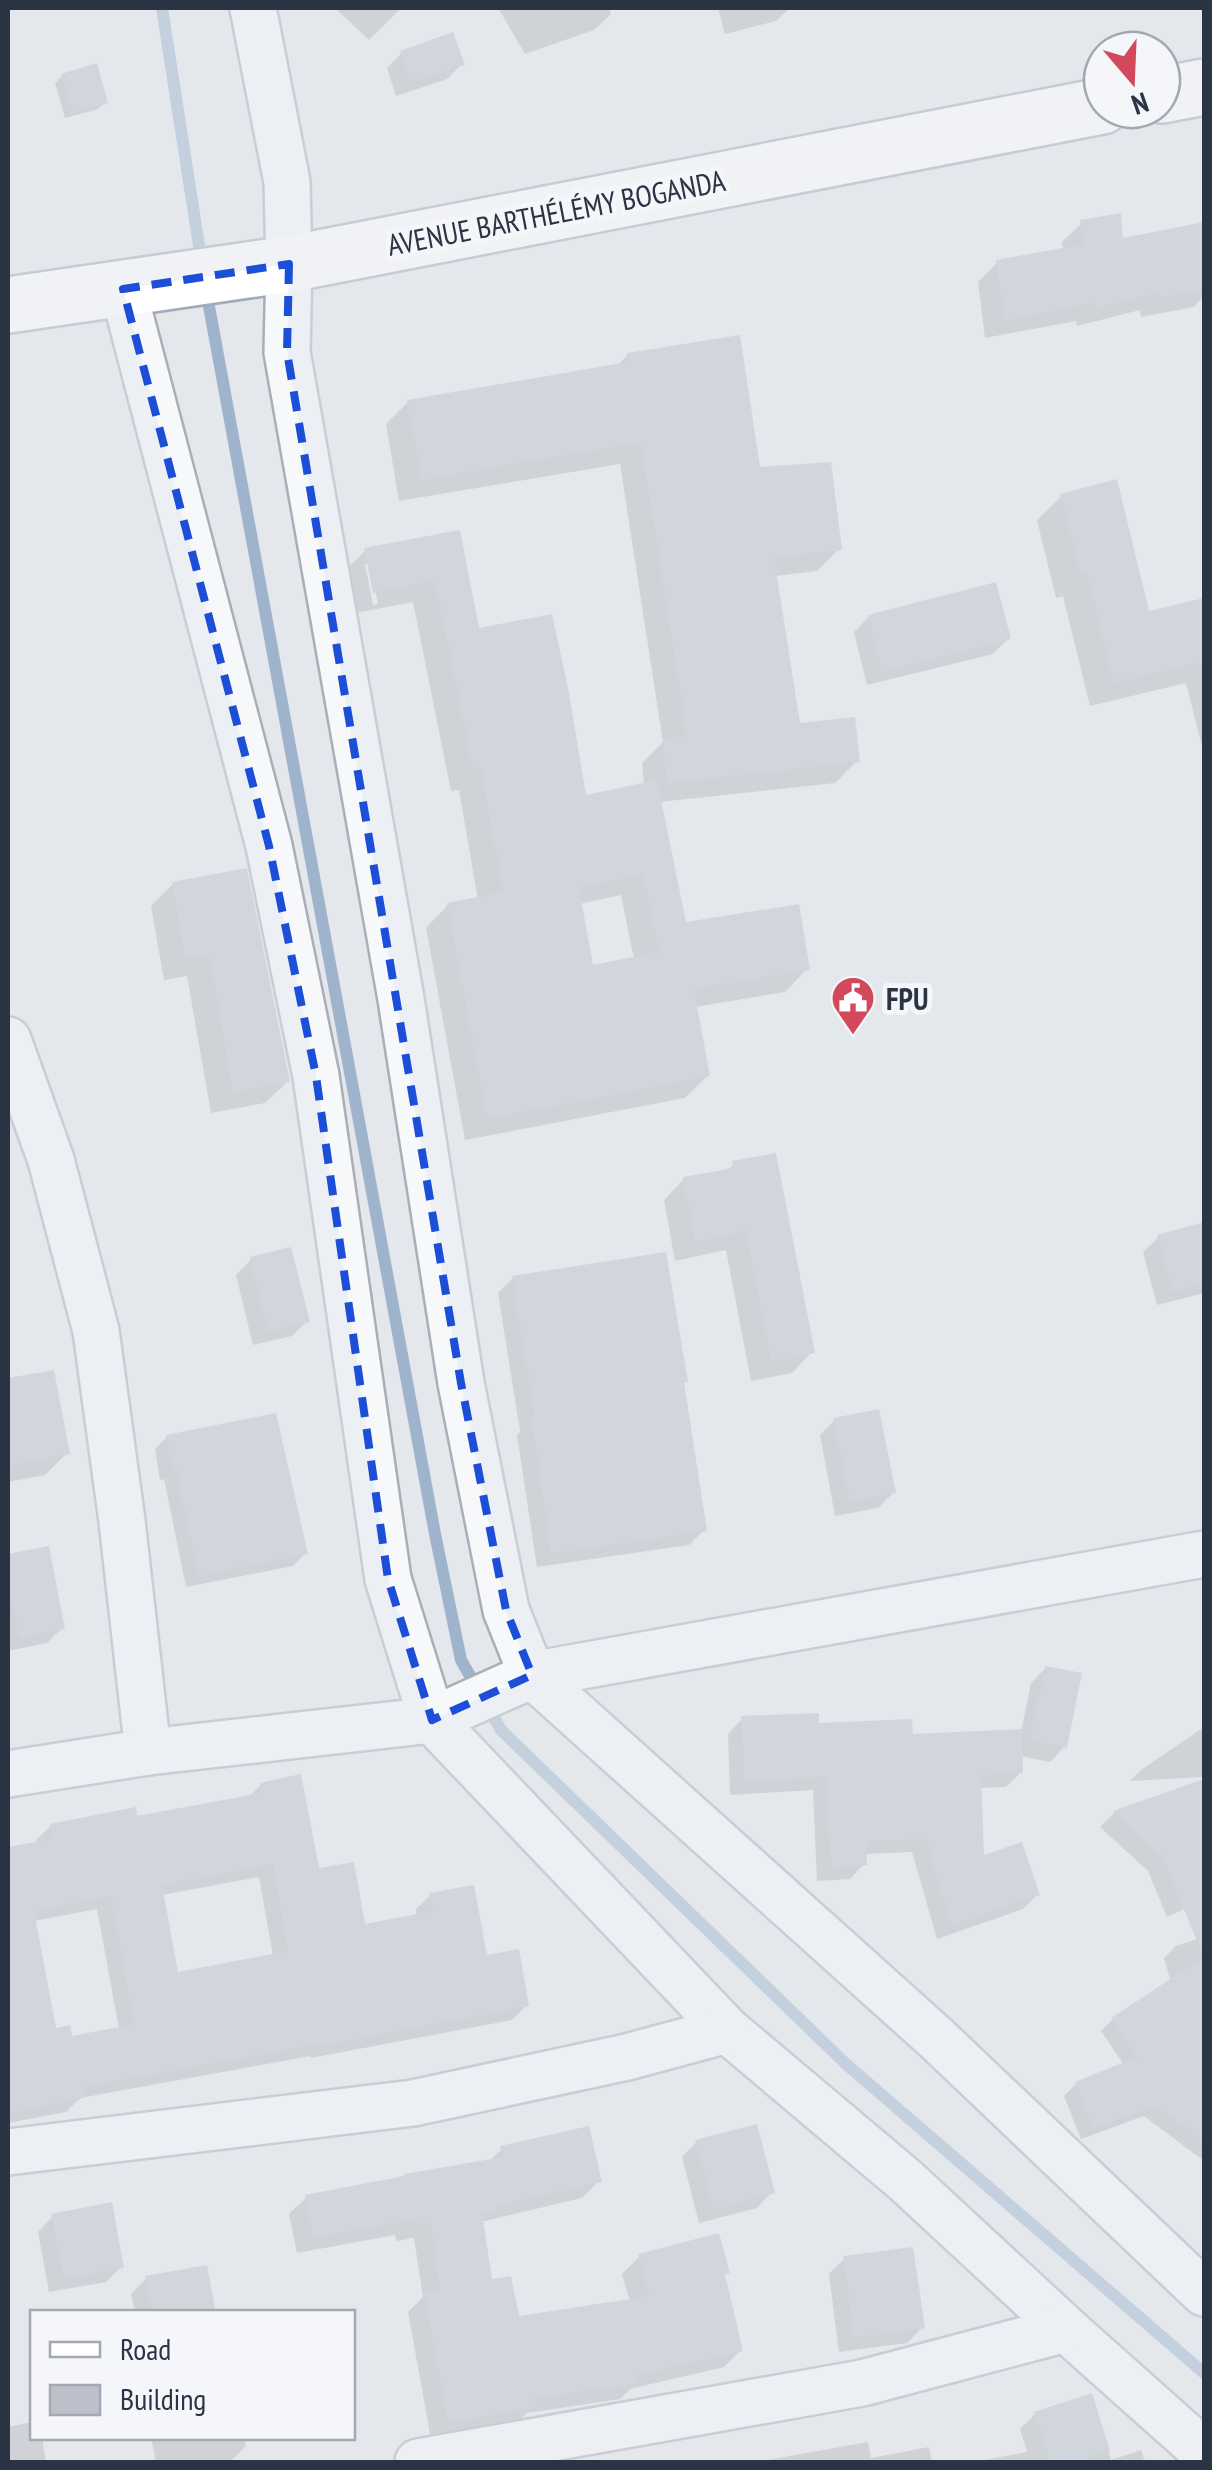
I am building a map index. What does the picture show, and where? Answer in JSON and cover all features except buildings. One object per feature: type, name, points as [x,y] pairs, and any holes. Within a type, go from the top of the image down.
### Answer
[{"type":"main road","name":"AVENUE BARTHÉLÉMY BOGANDA","points":[[8,305],[267,268],[1082,110]]},
{"type":"street","points":[[253,8],[287,182],[267,268],[287,352],[401,999],[461,1383],[506,1610],[532,1674],[936,2038],[1204,2292]]},
{"type":"street","points":[[141,286],[269,846],[316,1076],[388,1579],[432,1720],[727,2030],[906,2180],[1204,2452]]},
{"type":"street","points":[[8,1040],[51,1160],[96,1331],[148,1752]]},
{"type":"street","points":[[8,1774],[148,1752],[432,1720],[532,1674],[1204,1554]]},
{"type":"street","points":[[8,2152],[413,2103],[626,2057],[727,2030]]},
{"type":"street","points":[[418,2462],[862,2383],[1066,2330]]},
{"type":"highlighted area","points":[[289,264],[287,352],[461,1383],[506,1610],[532,1675],[432,1720],[388,1579],[316,1076],[269,846],[123,289]]},
{"type":"waterway","points":[[162,8],[202,265]]},
{"type":"waterway","points":[[206,290],[461,1660],[501,1730],[846,2064],[1204,2373]]},
{"type":"place","name":"FPU","points":[[853,1036]]}]
